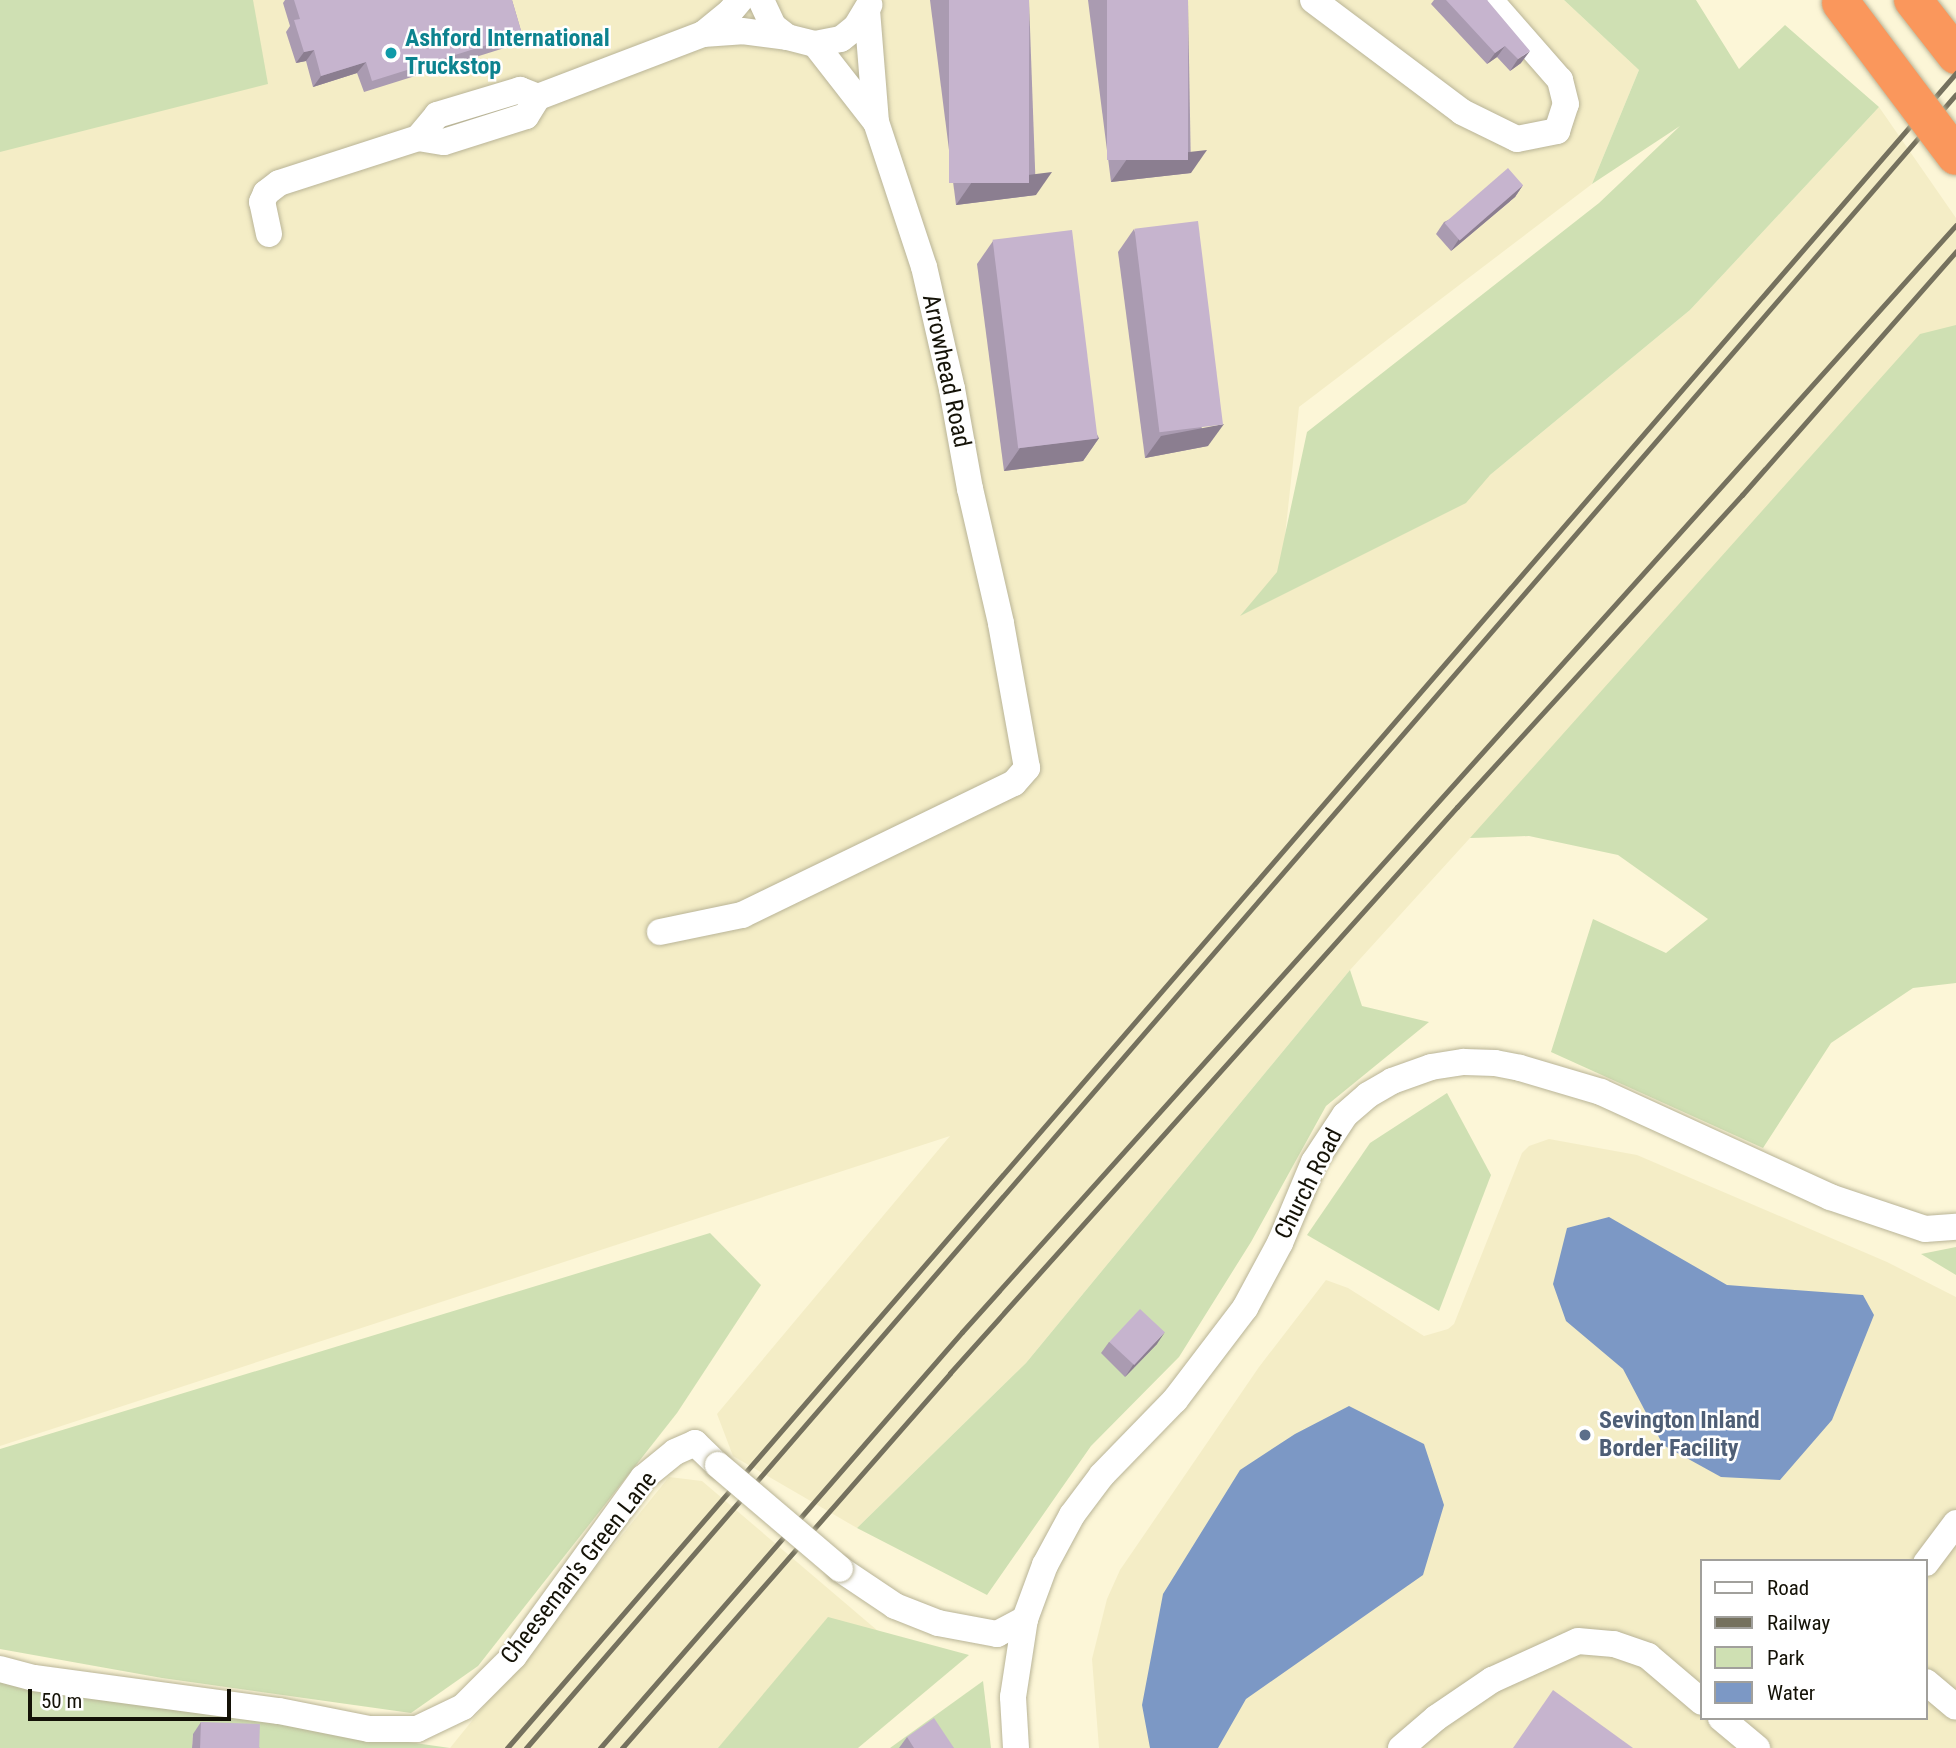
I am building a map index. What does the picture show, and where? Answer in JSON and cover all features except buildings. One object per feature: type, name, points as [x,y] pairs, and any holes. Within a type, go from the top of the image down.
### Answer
[{"type":"highway","points":[[1913,0],[1956,55]]},
{"type":"highway","points":[[1840,2],[1956,156]]},
{"type":"street","points":[[703,34],[740,0]]},
{"type":"street","points":[[761,0],[773,26],[788,37]]},
{"type":"street","points":[[1313,0],[1462,112],[1517,139],[1535,138],[1557,131],[1566,104],[1560,80],[1490,0]]},
{"type":"street","points":[[270,234],[262,202],[266,193],[279,183],[418,138],[437,115],[520,90],[538,97],[703,34],[742,31],[788,37],[815,44],[841,39],[856,27],[869,5]]},
{"type":"street","name":"Arrowhead Road","points":[[660,932],[742,915],[1014,783],[1027,768],[1001,624],[924,267],[876,122],[869,5]]},
{"type":"street","name":"Arrowhead Road","points":[[815,44],[876,122]]},
{"type":"street","name":"Church Road","points":[[1016,1748],[1013,1697],[1025,1619],[1045,1564],[1072,1515],[1102,1475],[1175,1400],[1245,1308],[1330,1135],[1345,1115],[1368,1095],[1392,1081],[1431,1067],[1464,1062],[1495,1063],[1520,1068],[1601,1092],[1830,1197],[1925,1229],[1956,1227]]},
{"type":"street","name":"Cheeseman's Green Lane","points":[[0,1669],[34,1678],[279,1711],[369,1729],[416,1729],[463,1707],[514,1656],[643,1478],[675,1452],[695,1443],[840,1569],[895,1606],[938,1623],[998,1634],[1025,1619]]},
{"type":"street","points":[[1928,1560],[1956,1523]]},
{"type":"street","points":[[1401,1748],[1436,1718],[1492,1680],[1578,1641],[1614,1644],[1648,1656],[1700,1700]]},
{"type":"street","points":[[1928,1684],[1955,1706]]},
{"type":"street","points":[[1723,1720],[1757,1748]]},
{"type":"shaded area","points":[[249,0],[1564,0],[1639,70],[1592,184],[1299,407],[1285,536],[1490,475],[1690,310],[1879,107],[1956,218],[1956,429],[1529,836],[1470,838],[1350,970],[1026,1363],[857,1528],[733,1456],[717,1414],[950,1136],[0,1446],[0,148]]},
{"type":"shaded area","name":"Sevington Inland Border Facility","points":[[1549,1139],[1637,1155],[1887,1262],[1956,1297],[1956,1748],[1099,1748],[1092,1659],[1107,1599],[1120,1570],[1259,1367],[1326,1280],[1348,1288],[1424,1336],[1448,1329],[1454,1324],[1522,1153],[1529,1146]]},
{"type":"shaded area","points":[[669,1477],[702,1481],[878,1631],[777,1748],[450,1748]]},
{"type":"green space","points":[[0,0],[253,0],[268,84],[0,152]]},
{"type":"green space","points":[[1564,0],[1696,0],[1739,69],[1785,25],[1879,107],[1690,310],[1490,475],[1466,503],[1240,616],[1277,572],[1307,432],[1599,203],[1680,126],[1592,184],[1639,70]]},
{"type":"green space","points":[[1956,325],[1956,983],[1913,988],[1831,1043],[1763,1148],[1551,1052],[1593,919],[1666,953],[1708,919],[1618,855],[1529,836],[1470,838],[1920,334]]},
{"type":"green space","points":[[1350,970],[1362,1006],[1429,1022],[1326,1106],[1251,1242],[1179,1357],[1091,1446],[987,1595],[857,1528],[1026,1363]]},
{"type":"green space","points":[[1447,1093],[1491,1175],[1439,1311],[1307,1235],[1370,1143]]},
{"type":"green space","points":[[710,1233],[761,1285],[677,1413],[478,1666],[411,1713],[162,1678],[0,1649],[0,1449]]},
{"type":"green space","points":[[1956,1247],[1956,1275],[1921,1254]]},
{"type":"green space","points":[[828,1617],[969,1655],[858,1748],[718,1748]]},
{"type":"green space","points":[[0,1676],[121,1701],[450,1748],[252,1748],[193,1734],[192,1748],[0,1748]]},
{"type":"green space","points":[[983,1681],[991,1748],[890,1748]]},
{"type":"water","points":[[1609,1217],[1727,1285],[1863,1295],[1874,1315],[1832,1420],[1780,1480],[1721,1477],[1663,1445],[1623,1369],[1566,1321],[1553,1284],[1567,1228]]},
{"type":"water","points":[[1349,1406],[1424,1444],[1444,1505],[1423,1575],[1246,1699],[1218,1748],[1150,1748],[1142,1705],[1163,1594],[1240,1470],[1295,1434]]},
{"type":"railway","points":[[507,1748],[1956,73]]},
{"type":"railway","points":[[526,1748],[1956,94]]},
{"type":"railway","points":[[600,1748],[962,1332],[1956,225]]},
{"type":"railway","points":[[622,1748],[950,1373],[1457,807],[1742,495],[1956,251]]},
{"type":"place","name":"Ashford International Truckstop","points":[[391,53]]},
{"type":"place","name":"Sevington Inland Border Facility","points":[[1585,1435]]}]
